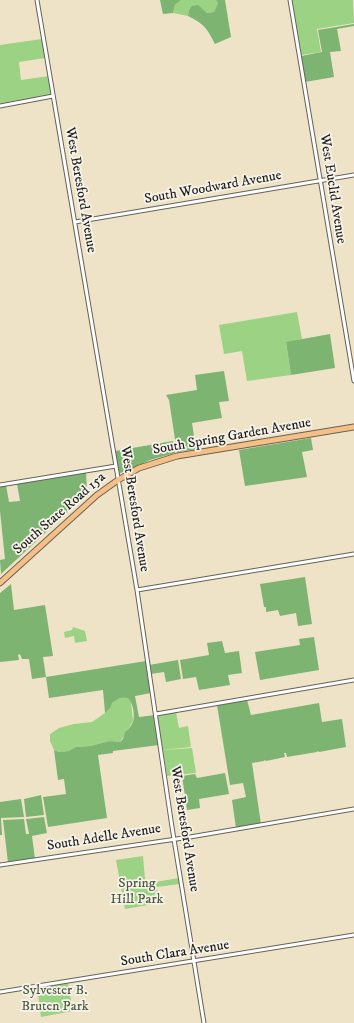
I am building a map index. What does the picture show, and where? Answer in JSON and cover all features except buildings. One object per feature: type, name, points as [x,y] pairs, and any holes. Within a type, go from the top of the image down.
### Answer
[{"type":"highway","name":"South Spring Garden Avenue","points":[[118,480],[147,465],[177,456],[354,427]]},
{"type":"highway","name":"South State Road 15a","points":[[0,583],[92,499],[118,480]]},
{"type":"street","name":"West Beresford Avenue","points":[[37,0],[137,590],[174,839],[204,1023]]},
{"type":"street","name":"West Euclid Avenue","points":[[290,0],[354,381]]},
{"type":"street","points":[[0,106],[53,96]]},
{"type":"street","name":"South Woodward Avenue","points":[[75,222],[354,175]]},
{"type":"street","points":[[0,485],[116,466]]},
{"type":"street","points":[[137,590],[354,554]]},
{"type":"street","points":[[156,714],[354,680]]},
{"type":"street","name":"South Adelle Avenue","points":[[0,865],[174,839],[354,809]]},
{"type":"street","name":"South Clara Avenue","points":[[0,992],[194,962],[354,935]]},
{"type":"green space","points":[[160,0],[181,0],[175,5],[173,13],[163,14]]},
{"type":"green space","points":[[181,0],[216,0],[218,3],[214,12],[207,13],[202,10],[189,8],[188,16],[173,13],[175,5]]},
{"type":"green space","points":[[216,0],[225,0],[231,37],[215,44],[210,34],[204,27],[188,16],[189,9],[192,6],[198,5],[207,13],[214,12],[218,3]]},
{"type":"green space","points":[[291,0],[353,0],[354,23],[317,29],[321,52],[301,55]]},
{"type":"green space","points":[[354,24],[354,26],[337,29],[341,51],[330,52],[334,77],[305,82],[301,56],[322,52],[318,30]]},
{"type":"green space","points":[[42,39],[45,58],[19,62],[21,80],[49,76],[52,95],[0,104],[0,45]]},
{"type":"green space","points":[[297,312],[302,339],[286,343],[291,375],[247,381],[242,351],[224,354],[219,325]]},
{"type":"green space","points":[[330,334],[335,368],[291,375],[286,342]]},
{"type":"green space","points":[[224,371],[229,401],[219,402],[222,418],[192,423],[196,449],[177,452],[169,400],[166,395],[197,390],[195,375]]},
{"type":"green space","points":[[311,438],[313,450],[302,452],[307,477],[245,486],[239,450]]},
{"type":"green space","points":[[173,441],[175,453],[150,460],[118,474],[115,451]]},
{"type":"green space","points":[[86,472],[87,494],[1,574],[0,560],[5,559],[0,511],[0,486],[6,485],[9,502],[20,501],[17,484]]},
{"type":"green space","points":[[305,577],[312,624],[298,626],[296,613],[280,616],[278,610],[266,612],[260,584]]},
{"type":"green space","points":[[11,584],[14,610],[45,605],[53,656],[43,657],[46,677],[32,679],[29,659],[22,659],[20,654],[18,655],[19,660],[0,662],[0,593]]},
{"type":"green space","points":[[73,627],[85,631],[87,641],[75,643],[74,636],[65,638],[64,632],[72,630]]},
{"type":"green space","points":[[314,637],[319,670],[260,680],[255,652],[300,645],[299,639]]},
{"type":"green space","points":[[222,641],[225,653],[239,651],[242,673],[228,675],[230,685],[199,690],[196,677],[183,679],[180,660],[209,655],[207,643]]},
{"type":"green space","points":[[178,660],[181,679],[166,682],[164,672],[151,674],[149,665]]},
{"type":"green space","points":[[146,661],[151,693],[135,696],[139,717],[155,715],[159,745],[113,751],[113,753],[98,755],[107,818],[48,827],[43,797],[66,794],[64,779],[58,780],[54,750],[59,752],[69,751],[76,747],[90,746],[110,741],[120,742],[134,719],[134,712],[131,702],[127,698],[119,699],[112,703],[110,708],[105,713],[103,690],[49,698],[46,677]]},
{"type":"green space","points":[[124,697],[131,701],[133,721],[120,742],[110,741],[90,746],[76,747],[70,751],[59,752],[54,750],[50,741],[50,734],[59,728],[74,724],[92,722],[105,713],[111,703]]},
{"type":"green space","points":[[247,700],[251,715],[319,703],[322,722],[342,719],[346,747],[287,757],[286,753],[284,753],[285,757],[252,763],[261,824],[236,828],[232,800],[246,797],[243,783],[230,785],[217,705]]},
{"type":"green space","points":[[176,712],[179,728],[188,726],[191,747],[162,750],[157,715]]},
{"type":"green space","points":[[192,748],[196,773],[167,776],[163,750]]},
{"type":"green space","points":[[225,773],[229,794],[199,799],[200,808],[187,810],[182,776],[195,774],[197,778]]},
{"type":"green space","points":[[41,795],[44,815],[26,817],[24,799]]},
{"type":"green space","points":[[21,799],[24,817],[1,818],[2,835],[0,835],[0,802]]},
{"type":"green space","points":[[44,817],[47,833],[32,836],[35,859],[8,863],[3,820],[24,819],[26,834],[29,834],[26,819]]},
{"type":"green space","name":"Spring Hill Park","points":[[143,856],[145,879],[149,883],[179,878],[180,884],[157,887],[159,903],[125,909],[116,860]]},
{"type":"green space","name":"Sylvester B. Bruten Park","points":[[68,983],[73,1011],[41,1017],[37,987]]}]
